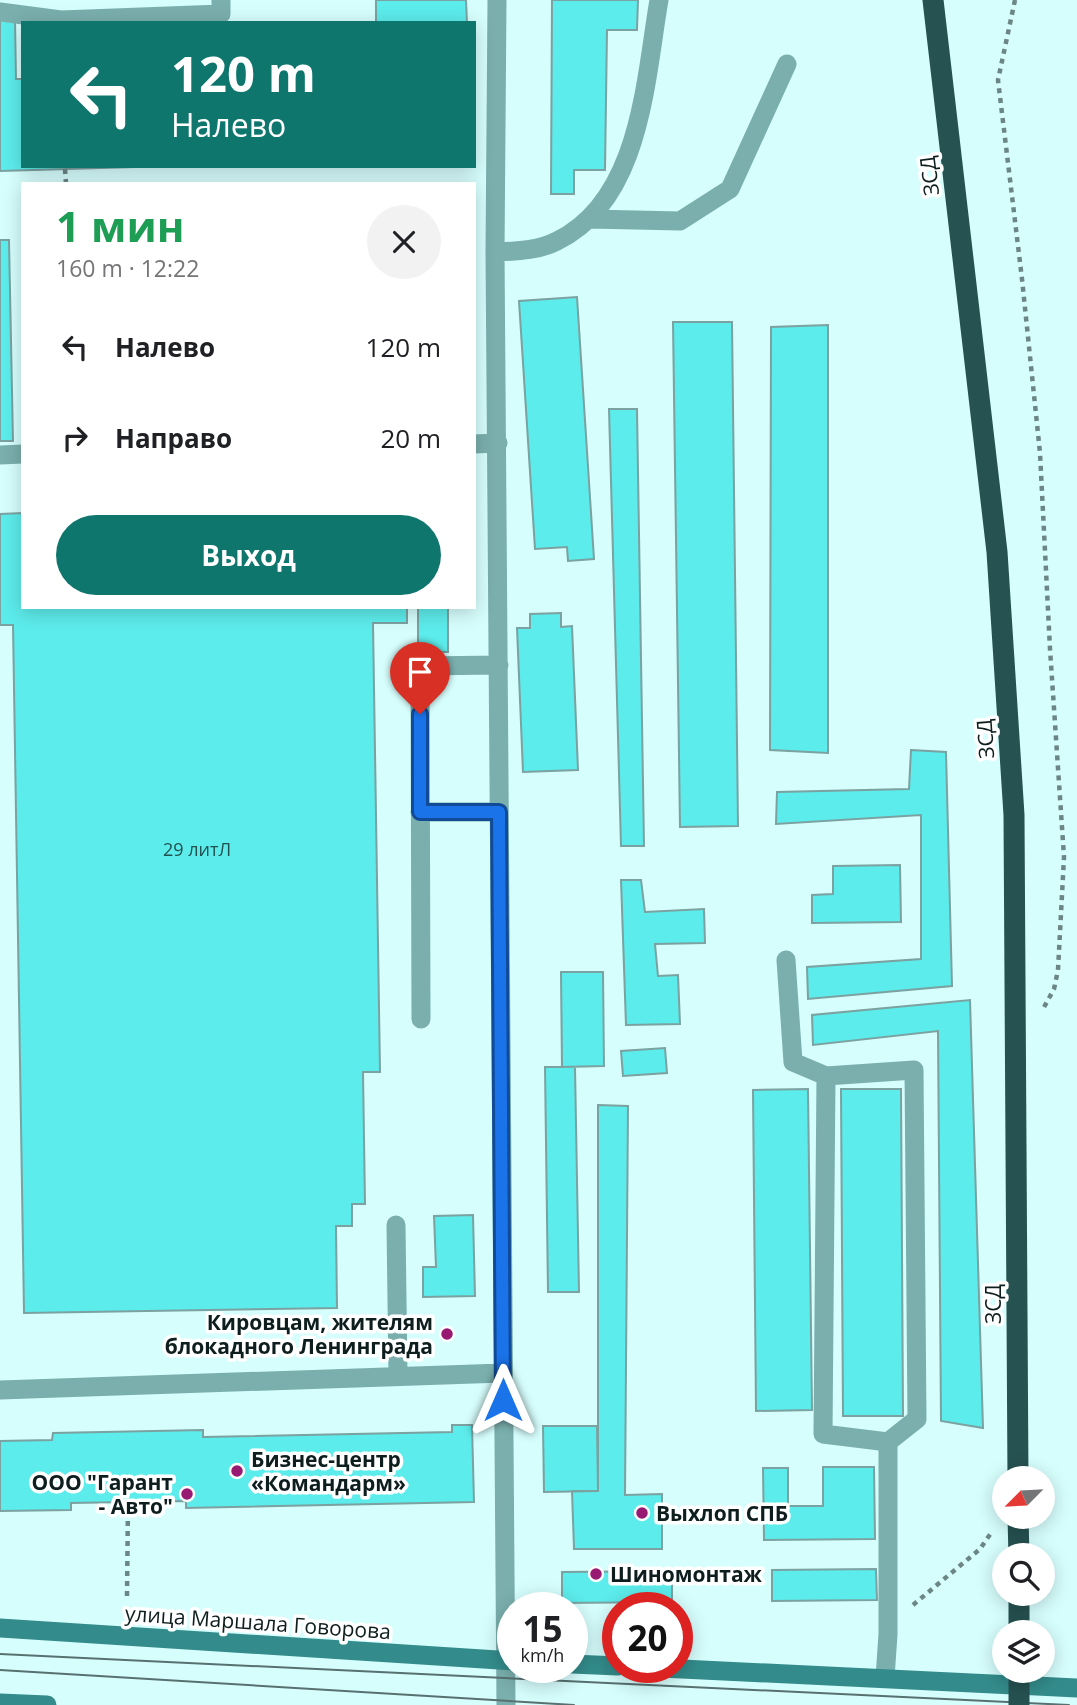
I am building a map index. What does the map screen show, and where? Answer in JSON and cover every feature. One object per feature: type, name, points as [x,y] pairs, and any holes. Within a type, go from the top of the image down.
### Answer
[{"type":"highway","name":"ЗСД","points":[[933,0],[997,552],[1014,815],[1018,1466]]},
{"type":"highway","points":[[1019,1683],[1019,1705]]},
{"type":"main road","name":"улица Маршала Говорова","points":[[0,1628],[497,1660]]},
{"type":"main road","points":[[693,1669],[1077,1688]]},
{"type":"main road","points":[[0,1703],[47,1705]]},
{"type":"lane","points":[[0,12],[61,20],[221,14],[221,0]]},
{"type":"lane","points":[[497,0],[495,252],[503,1373],[508,1592]]},
{"type":"lane","points":[[495,252],[526,251],[557,241],[590,219],[620,177],[638,123],[659,0]]},
{"type":"lane","points":[[590,219],[680,220],[730,189],[787,64]]},
{"type":"lane","points":[[476,444],[498,443]]},
{"type":"lane","points":[[0,455],[21,454]]},
{"type":"lane","points":[[421,1019],[420,666],[499,665]]},
{"type":"lane","points":[[420,812],[499,812]]},
{"type":"lane","points":[[786,960],[793,1062],[826,1076],[914,1070],[918,1419],[888,1442],[823,1434],[826,1076]]},
{"type":"lane","points":[[396,1225],[398,1375]]},
{"type":"lane","points":[[0,1390],[503,1373]]},
{"type":"lane","points":[[885,1678],[888,1620],[888,1442]]},
{"type":"lane","points":[[506,1705],[508,1683]]},
{"type":"path","points":[[65,169],[65,182]]},
{"type":"path","points":[[127,1596],[128,1502]]},
{"type":"path","points":[[888,1620],[916,1604],[980,1549],[993,1531]]},
{"type":"building","points":[[376,0],[466,0],[467,21],[376,21]]},
{"type":"building","points":[[552,0],[638,0],[637,30],[607,30],[605,170],[574,170],[574,194],[551,194]]},
{"type":"building","points":[[0,18],[15,18],[16,79],[21,79],[21,168],[101,168],[0,171]]},
{"type":"building","points":[[0,240],[9,240],[13,441],[0,441]]},
{"type":"building","points":[[577,297],[594,559],[568,561],[567,547],[535,549],[519,301]]},
{"type":"building","points":[[673,322],[732,322],[738,826],[680,827]]},
{"type":"building","points":[[828,325],[828,753],[770,750],[771,327]]},
{"type":"building","points":[[609,409],[637,409],[644,846],[621,846]]},
{"type":"building","points":[[21,513],[21,609],[407,609],[407,623],[373,623],[380,1072],[363,1072],[365,1204],[352,1204],[352,1226],[336,1226],[337,1308],[24,1313],[13,625],[0,625],[0,514]]},
{"type":"building","points":[[418,609],[448,609],[448,652],[418,652]]},
{"type":"building","points":[[561,613],[561,627],[572,626],[578,770],[523,772],[517,628],[530,628],[530,614]]},
{"type":"building","points":[[911,750],[946,752],[952,986],[808,999],[807,967],[921,959],[921,815],[776,824],[777,792],[909,789]]},
{"type":"building","points":[[900,865],[901,922],[812,923],[812,895],[833,894],[833,866]]},
{"type":"building","points":[[621,880],[641,880],[645,912],[704,909],[705,943],[655,944],[658,976],[678,975],[680,1024],[626,1025]]},
{"type":"building","points":[[561,972],[603,972],[604,1066],[562,1067]]},
{"type":"building","points":[[970,1000],[983,1428],[941,1421],[938,1031],[813,1045],[812,1015]]},
{"type":"building","points":[[665,1048],[667,1073],[623,1076],[621,1051]]},
{"type":"building","points":[[545,1067],[575,1067],[579,1292],[548,1292]]},
{"type":"building","points":[[808,1089],[812,1410],[756,1411],[753,1090]]},
{"type":"building","points":[[841,1089],[901,1089],[903,1416],[843,1416]]},
{"type":"building","points":[[598,1105],[628,1106],[625,1495],[662,1494],[662,1549],[574,1549],[572,1491],[598,1491]]},
{"type":"building","points":[[473,1215],[475,1296],[423,1297],[423,1267],[436,1267],[434,1216]]},
{"type":"building","name":"Бизнес-центр «Командарм»","points":[[452,1425],[472,1425],[474,1502],[186,1508],[186,1501],[71,1503],[71,1510],[0,1511],[0,1441],[52,1440],[53,1433],[203,1430],[203,1437],[452,1432]]},
{"type":"building","points":[[543,1426],[597,1426],[598,1491],[544,1492]]},
{"type":"building","points":[[823,1467],[874,1467],[875,1539],[764,1540],[763,1468],[788,1468],[788,1506],[823,1506]]},
{"type":"building","points":[[876,1569],[877,1600],[772,1601],[772,1570]]},
{"type":"building","points":[[672,1571],[672,1592],[602,1592],[602,1603],[588,1603],[588,1592],[562,1592],[562,1572]]},
{"type":"tram line","points":[[0,1654],[1069,1705]]},
{"type":"tram line","points":[[0,1670],[574,1705]]},
{"type":"place","name":"Кировцам, жителям блокадного Ленинграда","points":[[447,1334]]},
{"type":"place","name":"Бизнес-центр «Командарм»","points":[[237,1471]]},
{"type":"place","name":"ООО \"Гарант - Авто\"","points":[[187,1494]]},
{"type":"place","name":"Выхлоп СПБ","points":[[642,1513]]},
{"type":"place","name":"Шиномонтаж","points":[[596,1574]]},
{"type":"route","points":[[420,714],[420,812],[499,812],[503,1400]]}]
